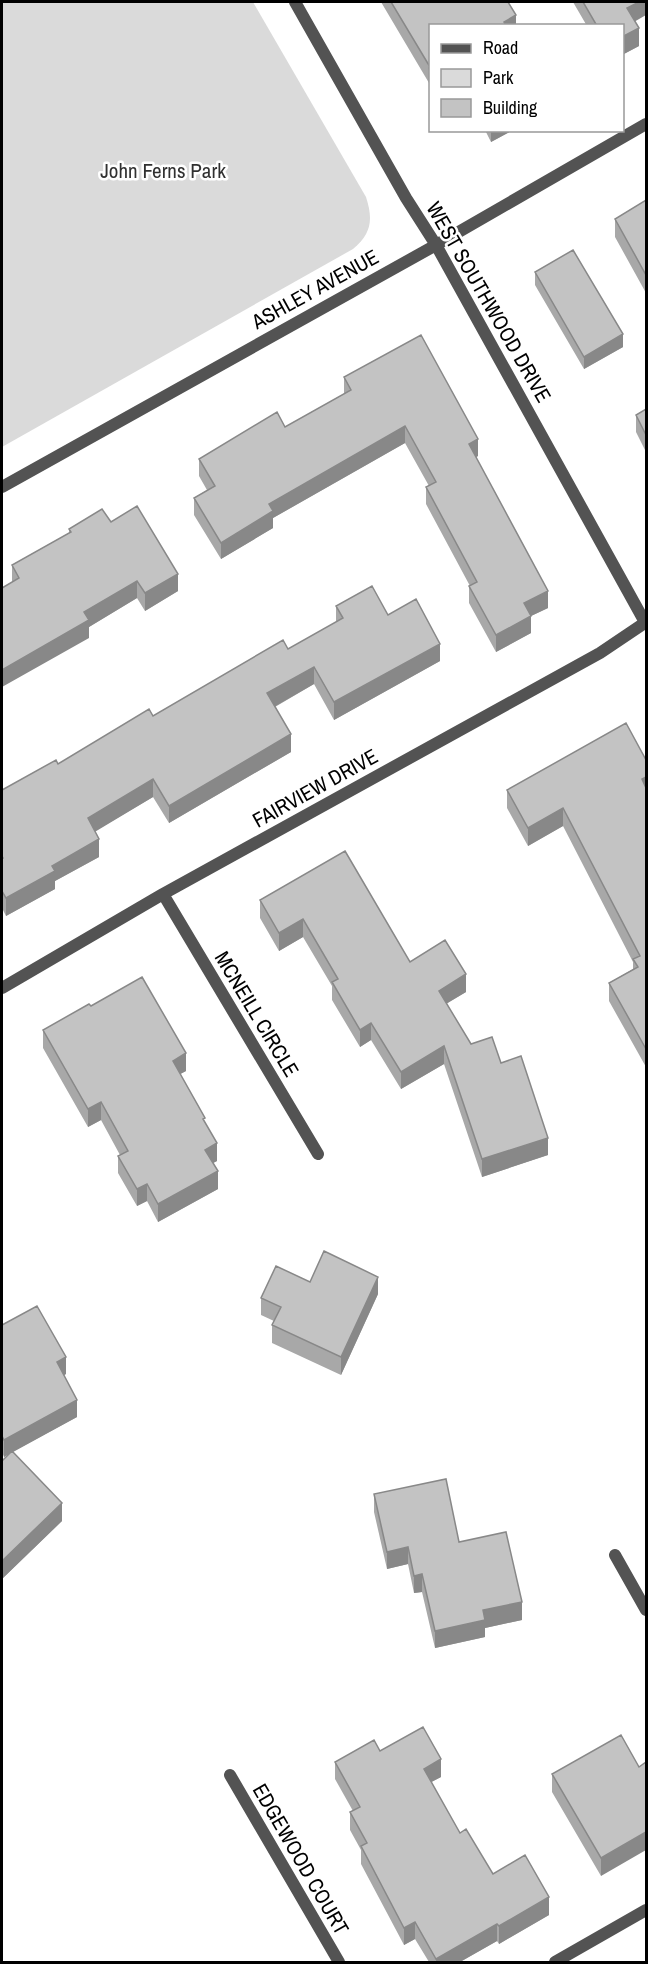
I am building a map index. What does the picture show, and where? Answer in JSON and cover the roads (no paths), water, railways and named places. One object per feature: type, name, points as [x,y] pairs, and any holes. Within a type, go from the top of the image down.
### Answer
[{"type":"street","name":"WEST SOUTHWOOD DRIVE","points":[[295,2],[406,198],[436,245],[646,623]]},
{"type":"street","name":"ASHLEY AVENUE","points":[[2,487],[436,245],[646,124]]},
{"type":"street","name":"FAIRVIEW DRIVE","points":[[2,988],[163,894],[590,658],[646,623]]},
{"type":"street","name":"MCNEILL CIRCLE","points":[[163,894],[318,1154]]},
{"type":"street","points":[[615,1555],[646,1610]]},
{"type":"street","name":"EDGEWOOD COURT","points":[[230,1775],[339,1962]]},
{"type":"street","points":[[555,1962],[646,1910]]},
{"type":"park label","name":"John Ferns Park","points":[[163,170]]}]
